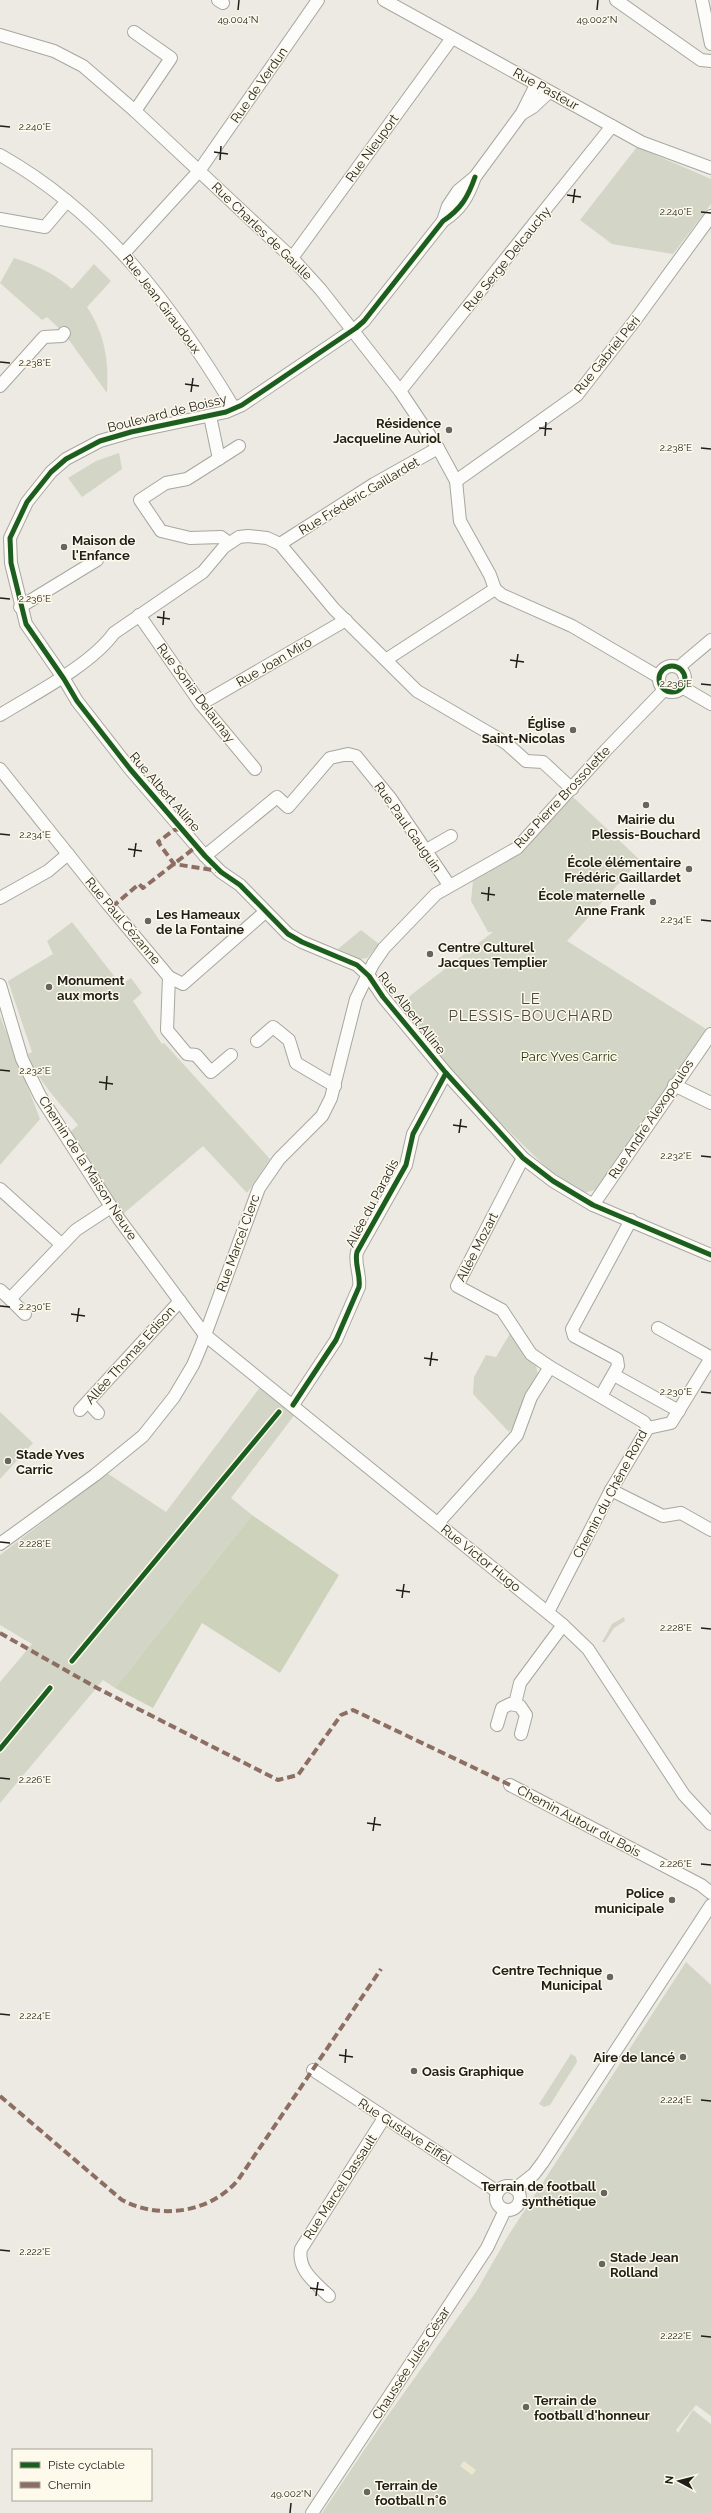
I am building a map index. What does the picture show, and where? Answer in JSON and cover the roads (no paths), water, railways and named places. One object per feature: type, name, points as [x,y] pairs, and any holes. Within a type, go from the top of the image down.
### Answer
[{"type":"street","name":"Rue de Verdun","points":[[124,253],[199,171],[318,0]]},
{"type":"street","name":"Rue Pasteur","points":[[384,0],[641,142],[711,168]]},
{"type":"street","points":[[616,0],[701,60],[711,61]]},
{"type":"street","points":[[702,0],[711,44]]},
{"type":"street","points":[[134,32],[171,58],[136,111]]},
{"type":"street","name":"Rue Charles de Gaulle","points":[[0,35],[54,51],[83,66],[136,111],[292,258],[353,330],[400,391],[438,448],[456,481],[460,522],[490,575],[495,589]]},
{"type":"street","name":"Rue Nieuport","points":[[292,258],[452,38]]},
{"type":"street","name":"Boulevard de Boissy","points":[[62,676],[26,624],[20,607],[5,536],[27,502],[46,477],[66,459],[100,441],[131,432],[210,416],[242,406],[353,330],[364,321],[443,221],[458,211],[469,195],[475,177],[522,113],[536,85]]},
{"type":"street","name":"Boulevard de Boissy","points":[[522,113],[533,107],[549,92]]},
{"type":"street","name":"Rue Serge Delcauchy","points":[[400,391],[612,126]]},
{"type":"street","name":"Rue Jean Giraudoux","points":[[0,155],[22,167],[67,201],[124,253],[183,328],[234,408]]},
{"type":"street","points":[[0,219],[44,226],[67,201]]},
{"type":"street","name":"Rue Gabriel Péri","points":[[456,481],[577,395],[631,326],[711,216]]},
{"type":"street","points":[[0,386],[44,337],[62,336],[64,333]]},
{"type":"street","points":[[210,416],[219,459]]},
{"type":"street","points":[[229,543],[221,537],[190,538],[161,531],[138,495],[166,483],[187,479],[239,446]]},
{"type":"street","name":"Rue Frédéric Gaillardet","points":[[280,544],[374,484],[438,448]]},
{"type":"street","points":[[0,715],[62,676],[107,643],[114,633],[203,572],[229,543],[239,537],[248,536],[267,538],[280,544],[346,620],[387,659],[417,691],[506,743],[526,761],[542,762],[572,789]]},
{"type":"street","points":[[20,607],[97,560]]},
{"type":"street","points":[[387,659],[495,589],[502,595],[572,626],[659,676]]},
{"type":"street","name":"Rue Sonia Delaunay","points":[[139,615],[201,704],[255,769]]},
{"type":"street","name":"Rue Joan Mirò","points":[[201,704],[346,620]]},
{"type":"street","points":[[678,667],[685,676],[682,687],[674,692],[664,690],[659,682],[661,672],[669,666],[678,667],[711,640]]},
{"type":"street","name":"Rue Albert Alline","points":[[62,676],[77,701],[130,769],[221,872],[240,885],[288,934],[302,942],[356,965],[369,976],[383,997],[446,1073],[523,1158],[553,1181],[593,1205],[711,1255]]},
{"type":"street","points":[[682,687],[711,704]]},
{"type":"street","name":"Rue Pierre Brossolette","points":[[369,976],[373,964],[384,948],[436,894],[517,848],[606,750],[664,690]]},
{"type":"street","name":"Rue Paul Gauguin","points":[[206,856],[277,797],[288,808],[330,758],[348,754],[356,756],[392,799],[449,886]]},
{"type":"street","name":"Rue Paul Cézanne","points":[[0,769],[169,977],[183,984],[265,912]]},
{"type":"street","points":[[425,851],[451,836]]},
{"type":"street","points":[[0,898],[48,871],[68,854]]},
{"type":"street","name":"Rue Marcel Clerc","points":[[0,1544],[95,1475],[143,1436],[160,1418],[193,1366],[258,1188],[279,1159],[322,1116],[335,1086],[356,999],[360,988],[369,976]]},
{"type":"street","points":[[169,977],[167,1030],[187,1054],[196,1055],[211,1072],[231,1055]]},
{"type":"street","name":"Chemin de la Maison Neuve","points":[[0,985],[22,1060],[40,1096],[111,1207],[205,1335]]},
{"type":"street","points":[[257,1041],[274,1027],[289,1040],[296,1063],[335,1086]]},
{"type":"street","name":"Rue André Alexopoulos","points":[[593,1205],[674,1085],[711,1034]]},
{"type":"street","name":"Allée du Paradis","points":[[293,1405],[336,1340],[359,1287],[360,1280],[355,1259],[356,1252],[406,1165],[413,1134],[446,1073]]},
{"type":"street","points":[[674,1085],[711,1103]]},
{"type":"street","name":"Allée Mozart","points":[[523,1158],[457,1286],[502,1310],[531,1354],[550,1367]]},
{"type":"street","points":[[0,1189],[60,1244]]},
{"type":"street","points":[[10,1299],[60,1244],[76,1230],[111,1207]]},
{"type":"street","points":[[600,1396],[614,1375],[618,1366],[617,1359],[574,1336],[572,1333],[631,1220]]},
{"type":"street","points":[[0,1290],[25,1314]]},
{"type":"street","name":"Allée Thomas Edison","points":[[98,1413],[84,1406],[180,1301]]},
{"type":"street","points":[[646,1425],[671,1423],[710,1357],[658,1328]]},
{"type":"street","name":"Rue Victor Hugo","points":[[205,1335],[548,1612],[588,1649],[684,1795],[711,1824]]},
{"type":"street","points":[[438,1523],[517,1435],[531,1397],[550,1367]]},
{"type":"street","name":"Chemin du Chêne Rond","points":[[548,1612],[646,1425],[550,1367]]},
{"type":"street","points":[[614,1375],[679,1411]]},
{"type":"street","points":[[611,1490],[663,1516],[681,1513],[711,1530]]},
{"type":"street","points":[[515,1704],[520,1683],[563,1625]]},
{"type":"street","points":[[498,1725],[502,1708],[515,1704],[520,1706],[526,1715],[521,1734]]},
{"type":"street","name":"Chemin Autour du Bois","points":[[510,1785],[700,1884],[711,1893]]},
{"type":"street","points":[[505,2210],[497,2204],[498,2192],[506,2187],[515,2189],[534,2174],[543,2162],[711,1905]]},
{"type":"street","name":"Rue Gustave Eiffel","points":[[313,2070],[498,2192]]},
{"type":"street","name":"Rue Marcel Dassault","points":[[329,2296],[305,2272],[300,2258],[301,2249],[384,2118]]},
{"type":"street","name":"Chaussée Jules César","points":[[312,2513],[485,2252],[505,2210],[512,2209],[518,2205],[520,2198],[515,2189]]},
{"type":"place","name":"Résidence Jacqueline Auriol","points":[[449,430]]},
{"type":"place","name":"Maison de l'Enfance","points":[[64,547]]},
{"type":"place","name":"Église Saint-Nicolas","points":[[573,730]]},
{"type":"place","name":"Mairie du Plessis-Bouchard","points":[[646,805]]},
{"type":"place","name":"École élémentaire Frédéric Gaillardet","points":[[689,869]]},
{"type":"place","name":"École maternelle Anne Frank","points":[[653,902]]},
{"type":"place","name":"Les Hameaux de la Fontaine","points":[[148,921]]},
{"type":"place","name":"Centre Culturel Jacques Templier","points":[[430,954]]},
{"type":"place","name":"Monument aux morts","points":[[49,987]]},
{"type":"place","name":"Stade Yves Carric","points":[[8,1461]]},
{"type":"place","name":"Police municipale","points":[[672,1900]]},
{"type":"place","name":"Centre Technique Municipal","points":[[610,1977]]},
{"type":"place","name":"Aire de lancé","points":[[683,2057]]},
{"type":"place","name":"Oasis Graphique","points":[[414,2071]]},
{"type":"place","name":"Terrain de football synthétique","points":[[604,2193]]},
{"type":"place","name":"Stade Jean Rolland","points":[[602,2264]]},
{"type":"place","name":"Terrain de football d'honneur","points":[[526,2407]]},
{"type":"place","name":"Terrain de football n°6","points":[[367,2492]]},
{"type":"district","name":"LE PLESSIS-BOUCHARD","points":[[531,1008]]},
{"type":"park label","name":"Parc Yves Carric","points":[[569,1056]]}]
